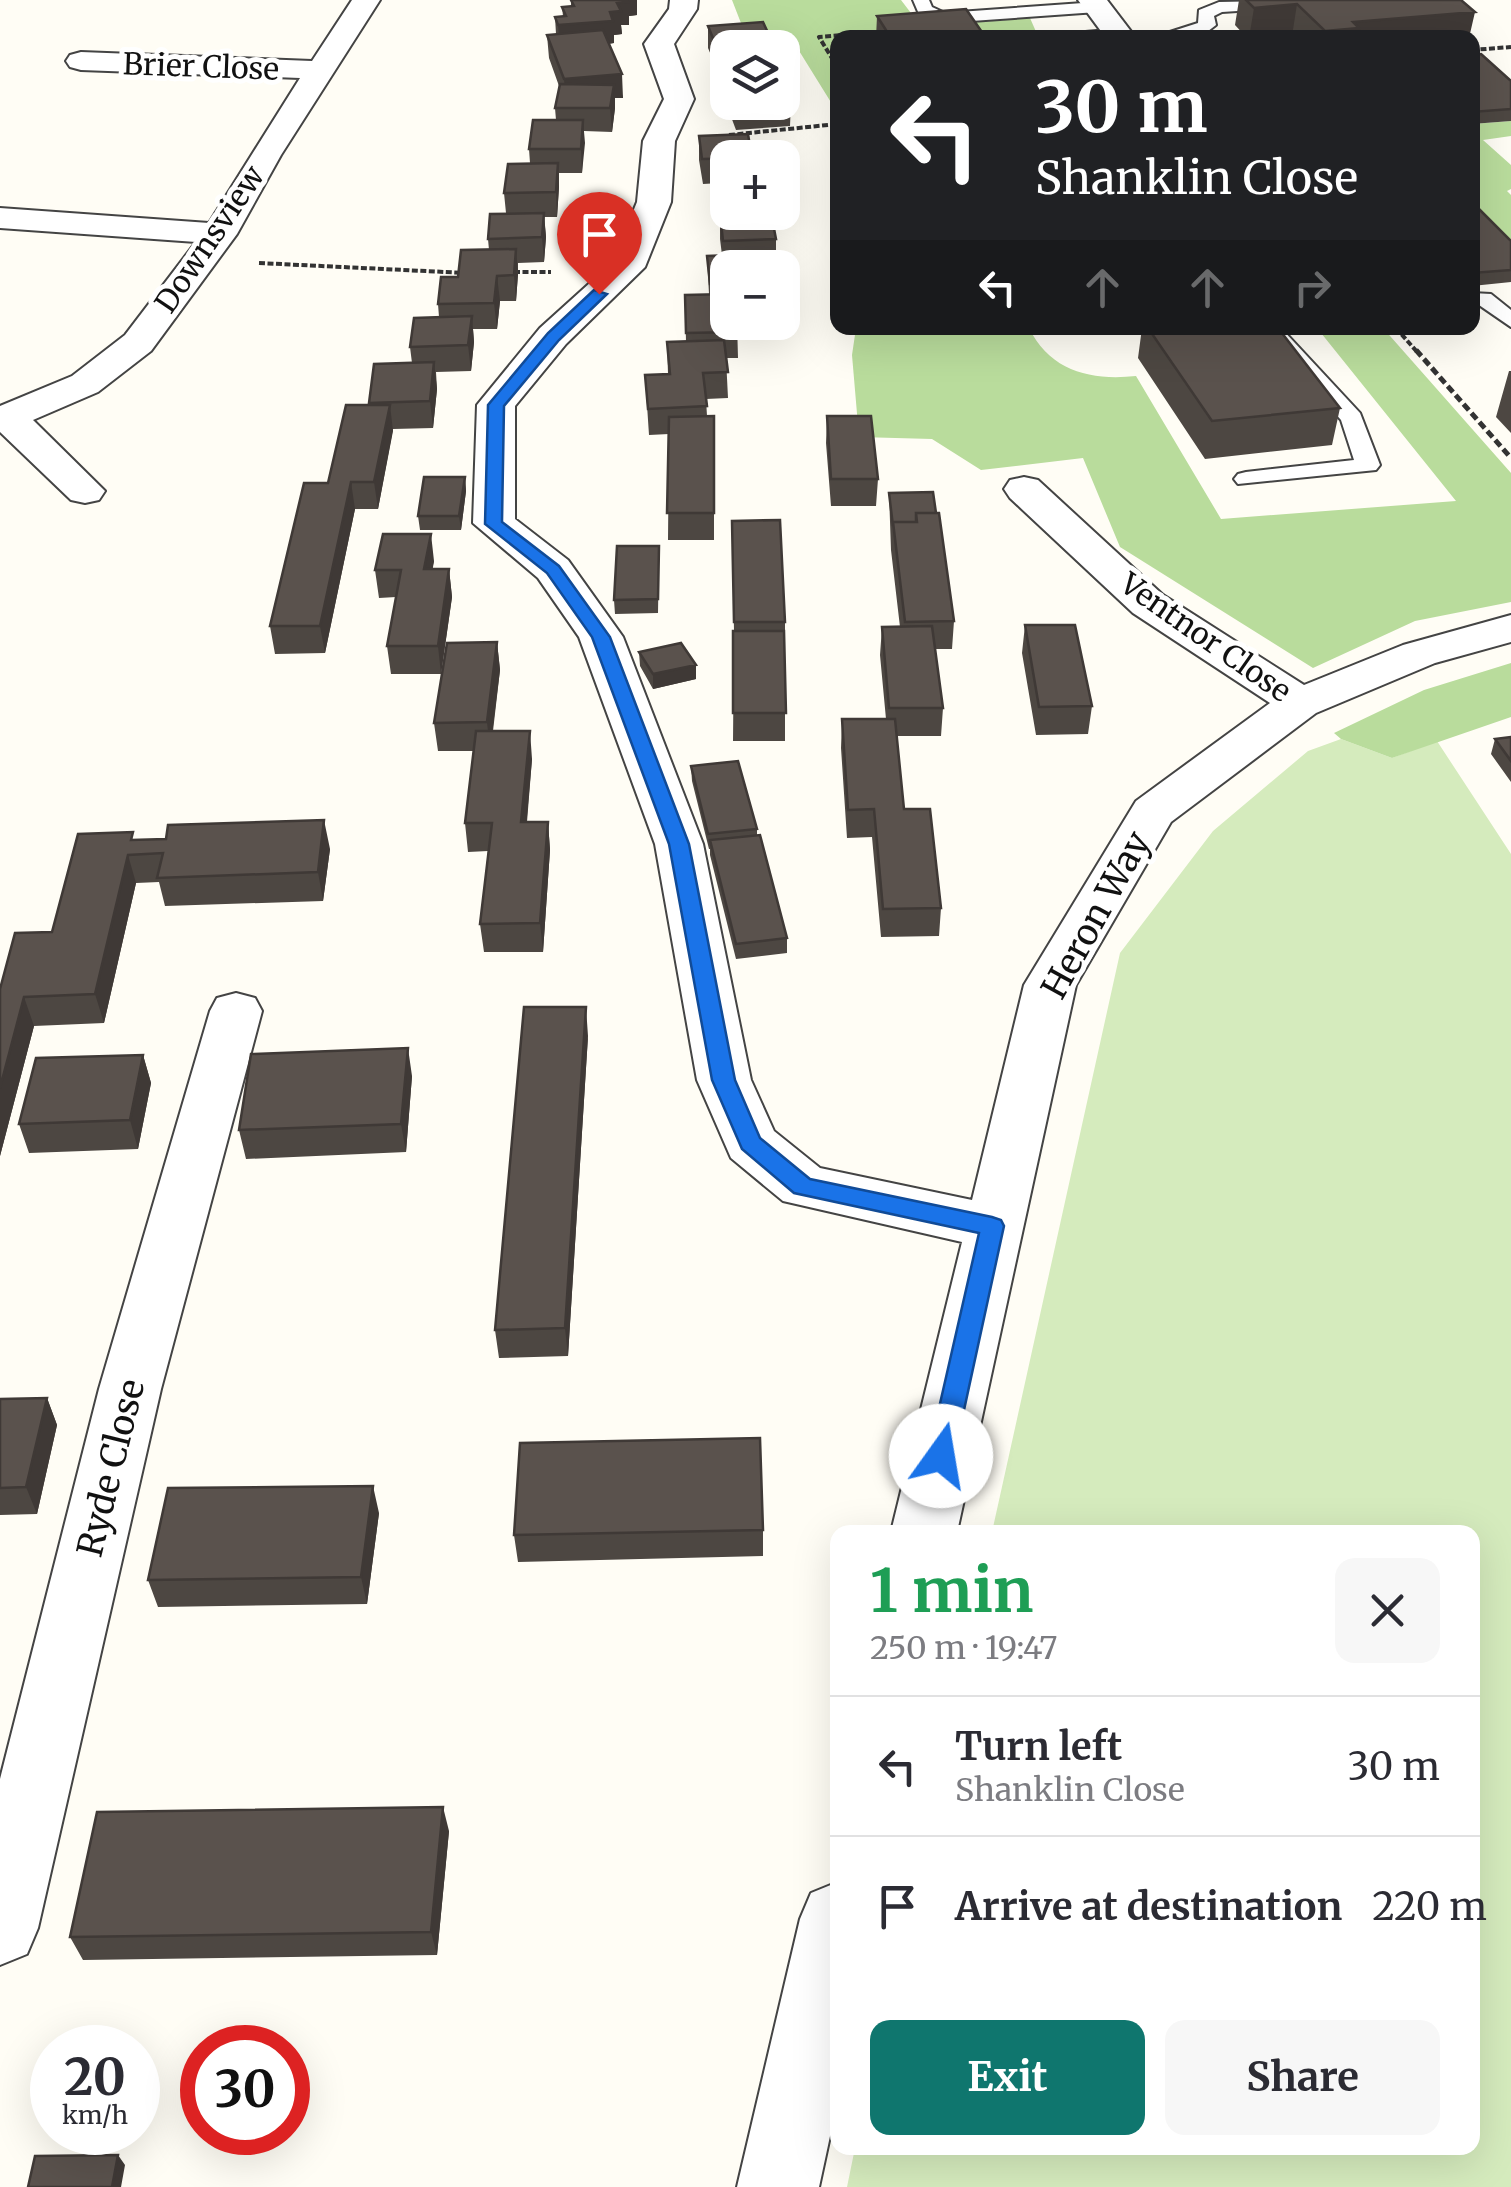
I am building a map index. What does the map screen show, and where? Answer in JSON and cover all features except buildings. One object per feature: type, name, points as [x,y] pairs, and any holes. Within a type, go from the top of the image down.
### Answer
[{"type":"street","name":"Downsview","points":[[4,419],[85,384],[138,343],[210,247],[366,0]]},
{"type":"street","points":[[684,0],[659,44],[679,99],[659,141],[654,202],[628,267],[553,336],[496,405],[494,524],[553,569],[601,637],[679,844],[724,1080],[750,1143],[803,1186],[992,1226]]},
{"type":"street","points":[[1094,3],[1115,30]]},
{"type":"street","name":"Brier Close","points":[[81,61],[320,70]]},
{"type":"street","points":[[0,218],[210,247]]},
{"type":"street","points":[[4,419],[84,491]]},
{"type":"street","name":"Ventnor Close","points":[[1024,489],[1148,604],[1300,703]]},
{"type":"street","name":"Heron Way","points":[[926,1525],[1050,985],[1152,812],[1300,703],[1419,654],[1511,628]]},
{"type":"street","name":"Ryde Close","points":[[0,1928],[130,1389],[236,1011]]},
{"type":"street","points":[[778,2187],[830,1956]]},
{"type":"lane","points":[[921,0],[925,10],[942,18],[1094,3]]},
{"type":"lane","points":[[1202,30],[1207,25],[1204,14],[1219,7],[1329,0]]},
{"type":"lane","points":[[1480,298],[1511,321]]},
{"type":"lane","points":[[1246,479],[1368,465],[1352,418],[1275,335]]},
{"type":"path","points":[[1480,49],[1511,47]]},
{"type":"path","points":[[659,141],[830,125]]},
{"type":"path","points":[[210,247],[482,272]]},
{"type":"path","points":[[499,272],[622,272]]},
{"type":"path","points":[[1402,335],[1511,458]]},
{"type":"green space","points":[[732,0],[901,0],[914,17],[929,26],[1030,18],[1035,30],[830,30],[830,101],[800,52],[800,30],[744,30]]},
{"type":"green space","points":[[1511,121],[1511,136],[1483,140],[1511,165],[1511,189],[1507,191],[1511,195],[1511,249],[1480,218],[1480,123]]},
{"type":"green space","points":[[855,335],[1033,335],[1048,354],[1074,370],[1103,377],[1136,376],[1221,519],[1456,501],[1323,335],[1389,335],[1511,473],[1511,602],[1415,621],[1313,668],[1120,547],[1083,458],[981,470],[932,439],[859,437],[852,355]]},
{"type":"green space","points":[[1511,663],[1511,717],[1392,758],[1334,733],[1424,690]]},
{"type":"green space","points":[[1341,739],[1392,758],[1437,741],[1511,854],[1511,2187],[847,2187],[854,2155],[1480,2155],[1480,1525],[994,1525],[1120,953],[1213,831],[1308,751]]},
{"type":"route","points":[[599,294],[553,336],[496,405],[494,524],[553,569],[601,637],[679,844],[724,1080],[750,1143],[803,1186],[992,1226],[941,1456]]}]
